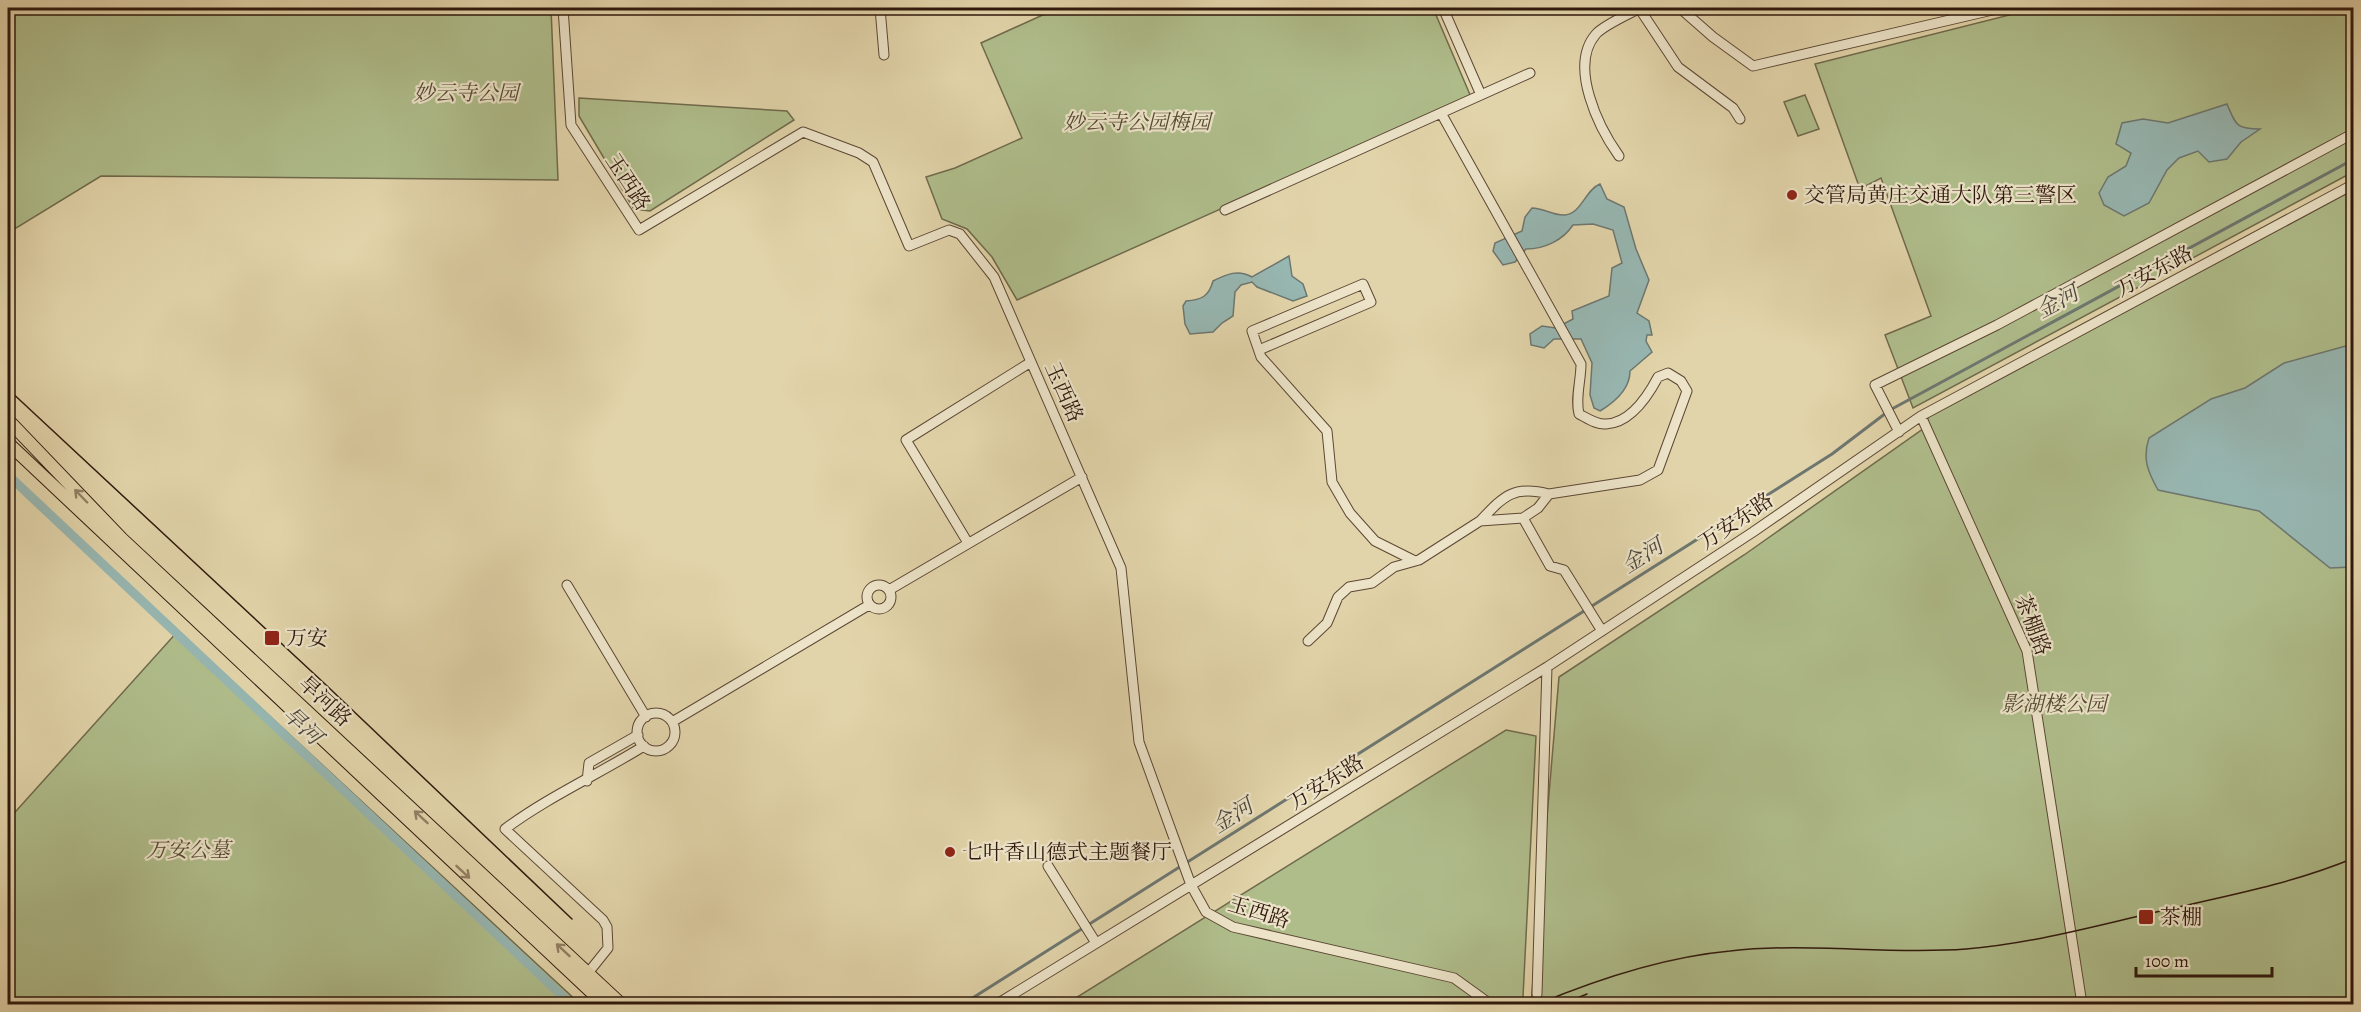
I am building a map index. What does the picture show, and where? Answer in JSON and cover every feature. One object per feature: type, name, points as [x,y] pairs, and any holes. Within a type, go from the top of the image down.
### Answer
[{"type":"main road","name":"旱河路","points":[[8,420],[122,539],[621,1005]]},
{"type":"main road","name":"旱河路","points":[[8,443],[604,1005]]},
{"type":"street","name":"玉西路","points":[[563,8],[572,125],[639,230],[803,132],[819,136],[859,153],[873,162],[909,246],[949,230],[960,234],[994,278],[1121,568],[1139,742],[1191,885],[1206,912],[1233,927],[1454,978],[1490,1005]]},
{"type":"street","points":[[880,8],[884,55]]},
{"type":"street","points":[[1443,8],[1481,95]]},
{"type":"street","points":[[1619,156],[1606,138],[1595,114],[1587,85],[1588,51],[1596,34],[1640,8],[1678,67],[1733,108],[1740,119]]},
{"type":"street","points":[[1680,8],[1713,37],[1753,66],[2001,8]]},
{"type":"street","points":[[1225,210],[1530,73]]},
{"type":"street","points":[[1308,642],[1327,623],[1338,597],[1349,587],[1372,583],[1394,567],[1415,561],[1480,521],[1505,496],[1528,489],[1549,494],[1640,480],[1658,470],[1687,391],[1681,381],[1668,373],[1658,377],[1645,402],[1615,422],[1604,425],[1579,414],[1576,402],[1581,385],[1581,364],[1441,113]]},
{"type":"street","points":[[1899,432],[1875,385],[1997,325],[2354,134]]},
{"type":"street","name":"万安东路","points":[[997,1005],[1547,667],[1921,416],[2354,184]]},
{"type":"street","points":[[1259,350],[1371,303],[1363,284],[1252,331],[1259,350],[1280,381],[1327,431],[1332,482],[1350,513],[1375,541],[1415,561]]},
{"type":"street","points":[[968,543],[906,440],[1031,362]]},
{"type":"street","name":"茶棚路","points":[[1921,416],[2027,651],[2082,1005]]},
{"type":"street","points":[[889,590],[1082,477]]},
{"type":"street","points":[[1480,521],[1523,518],[1538,508],[1549,494]]},
{"type":"street","points":[[1523,518],[1550,566],[1564,570],[1602,631]]},
{"type":"street","points":[[567,585],[646,717]]},
{"type":"street","points":[[882,585],[889,590],[890,601],[886,607],[878,609],[869,605],[867,596],[870,588],[882,585]]},
{"type":"street","points":[[672,722],[869,605]]},
{"type":"street","points":[[1537,994],[1547,667]]},
{"type":"street","points":[[588,973],[608,948],[607,927],[603,920],[505,829],[542,802],[587,781],[644,747],[660,751],[670,745],[675,734],[672,722],[662,715],[646,717],[640,723],[638,735],[644,747]]},
{"type":"street","points":[[587,781],[589,763],[638,735]]},
{"type":"street","points":[[1048,866],[1096,944]]},
{"type":"green space","name":"妙云寺公园","points":[[8,8],[551,8],[558,180],[101,176],[8,233]]},
{"type":"green space","name":"妙云寺公园梅园","points":[[1058,8],[1433,8],[1471,97],[1017,300],[992,257],[967,229],[942,219],[926,177],[955,168],[1022,138],[981,43]]},
{"type":"green space","points":[[2037,8],[2353,8],[2353,172],[1913,408],[1885,335],[1931,316],[1881,178],[1860,189],[1815,64]]},
{"type":"green space","points":[[1805,95],[1819,129],[1798,136],[1784,102]]},
{"type":"green space","points":[[579,98],[787,111],[794,120],[650,211],[634,209],[579,116]]},
{"type":"green space","name":"影湖楼公园","points":[[2353,190],[2353,1004],[1531,1004],[1559,677],[1744,555],[1927,426],[1928,417]]},
{"type":"green space","name":"万安公墓","points":[[178,631],[580,1004],[8,1004],[8,820]]},
{"type":"green space","points":[[1506,730],[1536,736],[1523,997],[1505,1004],[1066,1004]]},
{"type":"water","points":[[2227,104],[2235,121],[2241,127],[2260,129],[2241,142],[2227,159],[2209,162],[2198,151],[2179,158],[2167,170],[2149,203],[2124,216],[2104,205],[2099,193],[2108,177],[2126,166],[2131,153],[2116,144],[2122,123],[2143,119],[2168,123]]},
{"type":"water","points":[[1600,184],[1607,199],[1624,207],[1636,249],[1649,280],[1637,313],[1649,321],[1652,335],[1647,335],[1646,341],[1652,352],[1630,371],[1627,384],[1621,394],[1600,411],[1594,408],[1590,395],[1592,363],[1581,339],[1554,339],[1544,348],[1531,345],[1530,334],[1542,326],[1556,328],[1573,319],[1572,311],[1609,296],[1612,268],[1622,263],[1613,230],[1593,224],[1573,225],[1553,243],[1526,249],[1515,262],[1503,265],[1493,251],[1495,243],[1522,231],[1525,217],[1532,208],[1561,215],[1571,213]]},
{"type":"water","points":[[1289,256],[1292,276],[1303,284],[1307,296],[1293,301],[1257,287],[1252,282],[1241,285],[1235,292],[1233,316],[1213,332],[1190,334],[1185,324],[1183,306],[1186,301],[1204,296],[1213,281],[1223,276],[1242,273],[1252,277]]},
{"type":"water","points":[[2353,344],[2353,567],[2330,568],[2259,511],[2158,490],[2147,465],[2146,452],[2149,438],[2211,399],[2245,388],[2284,363]]},
{"type":"waterway","name":"金河","points":[[963,1004],[1832,454],[1890,410],[2354,159]]},
{"type":"waterway","name":"旱河","points":[[8,475],[571,1004]]},
{"type":"tram line","points":[[8,389],[325,684],[572,919]]},
{"type":"tram line","points":[[1538,1004],[1632,970],[1705,954],[1789,948],[1907,951],[1966,949],[2036,939],[2255,890],[2305,876],[2354,858]]},
{"type":"tram line","points":[[1562,1004],[1587,994]]},
{"type":"place","name":"交管局黄庄交通大队第三警区","points":[[1792,195]]},
{"type":"place","name":"万安","points":[[272,638]]},
{"type":"place","name":"七叶香山德式主题餐厅","points":[[950,852]]},
{"type":"place","name":"茶棚","points":[[2146,917]]}]
